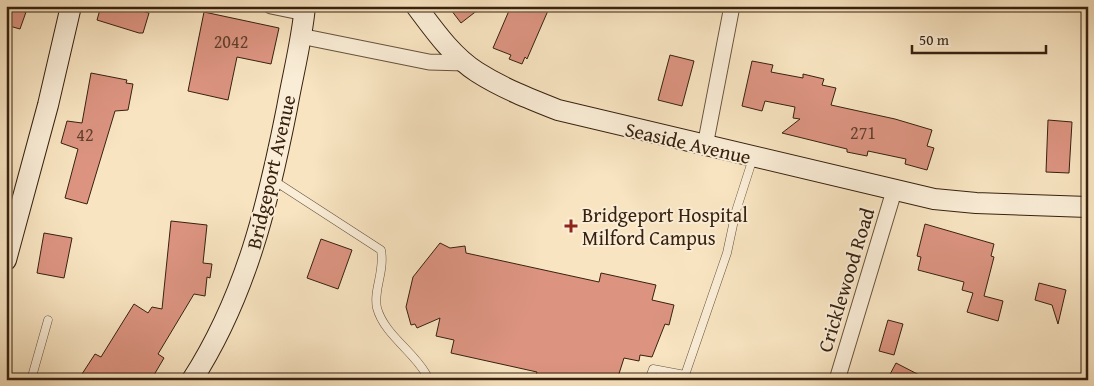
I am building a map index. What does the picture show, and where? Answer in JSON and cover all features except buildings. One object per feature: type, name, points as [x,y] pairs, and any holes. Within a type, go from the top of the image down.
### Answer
[{"type":"main road","points":[[6,260],[48,105],[71,6]]},
{"type":"main road","name":"Seaside Avenue","points":[[416,6],[438,35],[465,63],[510,91],[558,110],[753,158],[934,199],[976,203],[1088,207]]},
{"type":"main road","name":"Bridgeport Avenue","points":[[199,377],[246,271],[273,180],[305,9]]},
{"type":"street","points":[[271,6],[305,9]]},
{"type":"street","points":[[705,146],[732,6]]},
{"type":"street","points":[[300,36],[429,62],[465,63]]},
{"type":"street","name":"Cricklewood Road","points":[[837,380],[894,191]]},
{"type":"lane","points":[[650,380],[653,369],[685,375],[727,253],[736,211],[753,158]]},
{"type":"lane","points":[[273,180],[381,250],[384,264],[376,297],[377,307],[390,330],[420,363],[426,374],[424,380]]},
{"type":"lane","points":[[30,380],[48,320]]},
{"type":"place","name":"Bridgeport Hospital Milford Campus","points":[[571,226]]}]
